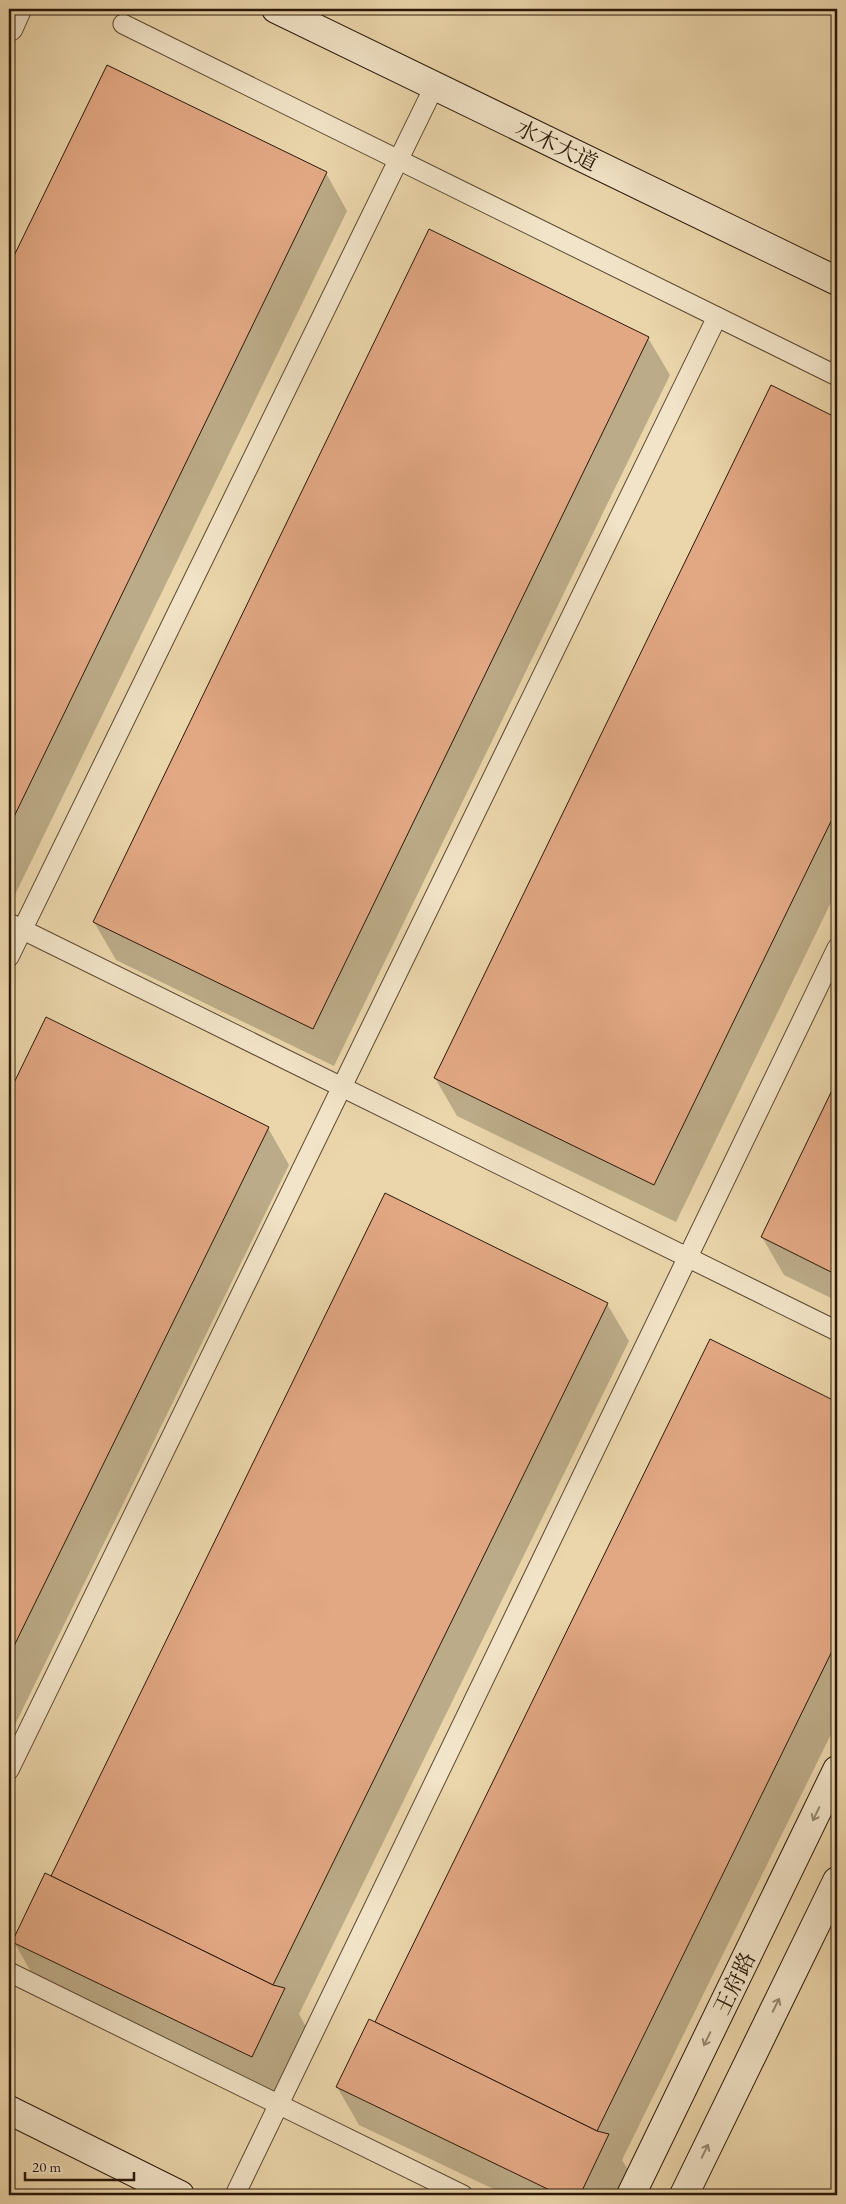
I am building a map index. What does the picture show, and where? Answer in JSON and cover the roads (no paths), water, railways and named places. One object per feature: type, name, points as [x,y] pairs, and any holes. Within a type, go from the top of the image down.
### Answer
[{"type":"street","points":[[9,27],[17,9]]},
{"type":"street","name":"水木大道","points":[[276,9],[837,280]]},
{"type":"street","name":"王府路","points":[[631,2195],[837,1770]]},
{"type":"street","points":[[684,2195],[837,1880]]},
{"type":"street","points":[[9,2110],[180,2195]]},
{"type":"lane","points":[[124,24],[837,376]]},
{"type":"lane","points":[[9,957],[15,926],[434,86]]},
{"type":"lane","points":[[9,1770],[717,317]]},
{"type":"lane","points":[[15,926],[837,1330]]},
{"type":"lane","points":[[235,2195],[837,948]]},
{"type":"lane","points":[[9,1972],[463,2195]]}]
